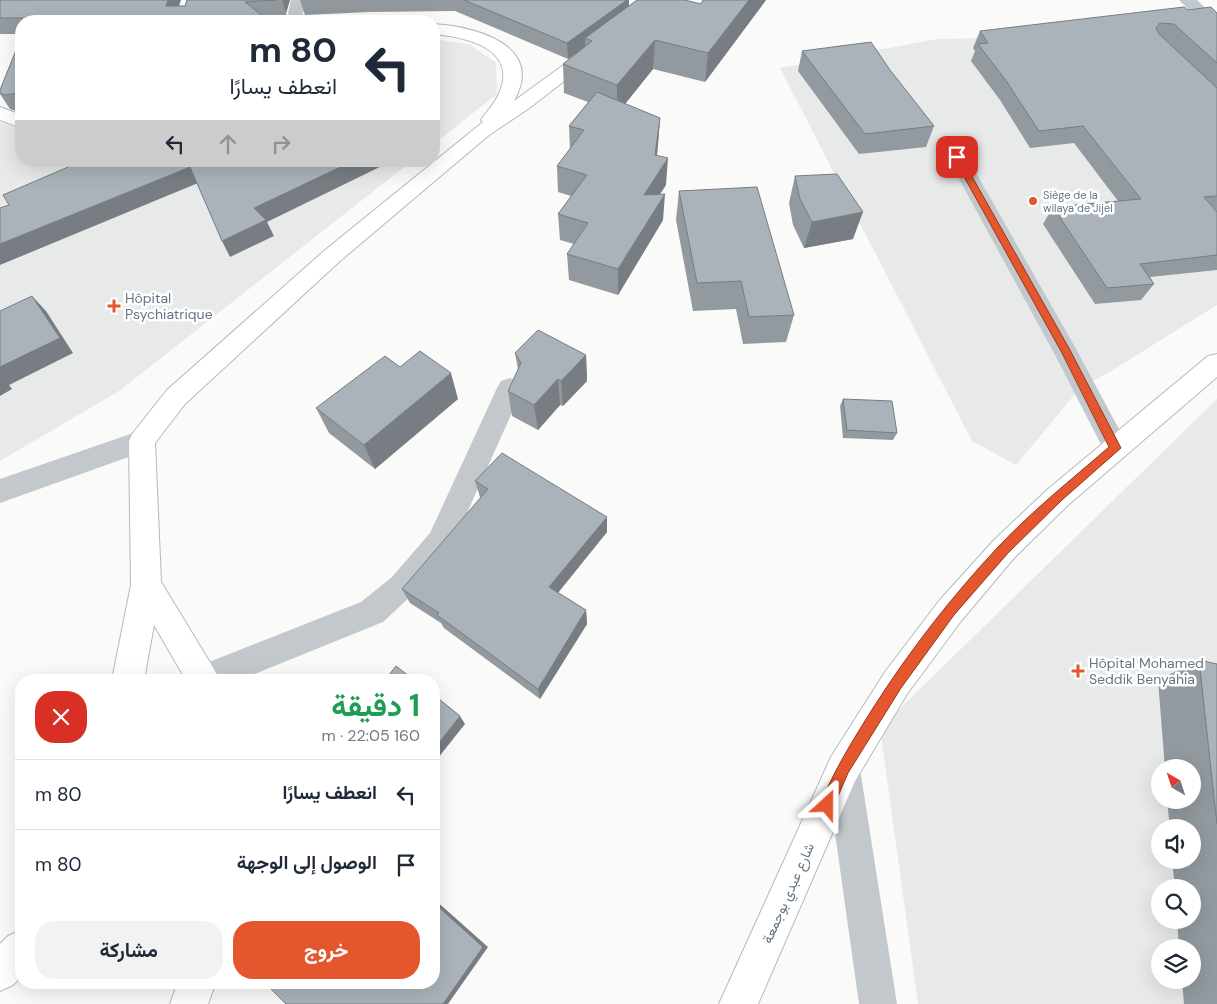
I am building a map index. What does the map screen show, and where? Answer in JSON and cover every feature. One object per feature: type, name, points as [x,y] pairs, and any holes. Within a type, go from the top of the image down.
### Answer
[{"type":"main road","points":[[440,30],[459,32],[487,41],[498,49],[511,64],[514,74],[512,88],[504,103],[482,131]]},
{"type":"main road","points":[[440,166],[482,131],[521,105],[608,41]]},
{"type":"main road","points":[[0,113],[15,119]]},
{"type":"main road","points":[[129,674],[146,585],[142,442],[176,397],[332,256],[439,167]]},
{"type":"main road","name":"شارع عبدي بوجمعة","points":[[738,1004],[843,768],[896,683],[950,611],[1004,549],[1058,497],[1217,363]]},
{"type":"main road","points":[[146,585],[198,674]]},
{"type":"main road","points":[[0,972],[15,956]]},
{"type":"main road","points":[[189,1004],[194,989]]},
{"type":"street","points":[[1189,2],[1215,1]]},
{"type":"street","points":[[1189,2],[1217,28]]},
{"type":"street","points":[[957,157],[1066,353],[1116,448]]},
{"type":"street","points":[[217,674],[372,612],[402,586],[440,542],[510,388]]},
{"type":"street","points":[[0,491],[142,442]]},
{"type":"street","points":[[843,768],[878,1004]]},
{"type":"shaded area","name":"Siège de la wilaya de Jijel","points":[[1122,36],[1217,134],[1217,305],[1108,373],[1080,388],[1016,465],[972,441],[780,68],[937,39]]},
{"type":"shaded area","points":[[440,40],[469,44],[496,63],[497,94],[440,139]]},
{"type":"shaded area","name":"Hôpital Psychiatrique","points":[[0,122],[15,128],[15,167],[404,167],[119,391],[0,461]]},
{"type":"shaded area","name":"Hôpital Mohamed Seddik Benyahia","points":[[1217,399],[1217,1004],[918,1004],[880,728]]},
{"type":"building","points":[[0,0],[168,0],[166,6],[185,6],[187,0],[277,0],[245,2],[261,15],[15,15],[15,18],[0,18]]},
{"type":"building","points":[[464,0],[627,0],[567,43]]},
{"type":"building","points":[[637,0],[685,0],[701,4],[703,0],[749,0],[708,53],[655,40],[617,85],[563,64],[592,41],[585,38]]},
{"type":"building","points":[[1184,7],[1188,10],[1211,7],[1217,13],[1217,63],[1174,24],[1160,23],[1156,28],[1159,34],[1217,88],[1217,196],[1204,197],[1217,212],[1217,255],[1140,264],[1154,284],[1107,288],[1053,207],[1141,199],[1083,126],[1039,131],[1007,82],[978,44],[988,43],[980,31]]},
{"type":"building","points":[[871,42],[890,70],[934,126],[865,134],[802,51]]},
{"type":"building","points":[[15,53],[15,94],[4,95],[0,93]]},
{"type":"building","points":[[597,92],[660,118],[655,155],[668,158],[644,195],[665,194],[618,269],[567,254],[588,223],[558,214],[587,175],[557,166],[584,130],[569,126]]},
{"type":"building","points":[[68,167],[190,167],[0,244],[0,208],[9,205],[3,195]]},
{"type":"building","points":[[190,167],[340,167],[254,208],[266,220],[222,241]]},
{"type":"building","points":[[837,174],[863,212],[812,222],[800,199],[795,176]]},
{"type":"building","points":[[757,187],[794,315],[749,317],[741,281],[697,283],[679,191]]},
{"type":"building","points":[[32,296],[60,338],[0,367],[0,311]]},
{"type":"building","points":[[538,330],[586,355],[561,381],[558,379],[534,405],[508,391],[521,363],[515,353]]},
{"type":"building","points":[[420,351],[451,373],[364,445],[316,408],[385,356],[400,367]]},
{"type":"building","points":[[843,399],[892,401],[897,433],[847,430]]},
{"type":"building","points":[[502,453],[607,517],[549,587],[586,610],[538,689],[437,615],[439,613],[402,589],[488,489],[475,481]]},
{"type":"building","points":[[1199,660],[1217,664],[1217,824]]},
{"type":"building","points":[[396,666],[406,674],[390,674]]},
{"type":"building","points":[[440,700],[460,716],[440,741]]},
{"type":"building","points":[[440,908],[483,947],[443,1004],[286,1004],[271,989],[440,989]]},
{"type":"place","name":"Siège de la wilaya de Jijel","points":[[1033,201]]},
{"type":"place","name":"Hôpital Psychiatrique","points":[[114,306]]},
{"type":"place","name":"Hôpital Mohamed Seddik Benyahia","points":[[1078,671]]},
{"type":"route","points":[[827,805],[843,768],[896,683],[950,611],[1004,549],[1058,497],[1116,448],[1066,353],[957,157]]}]
